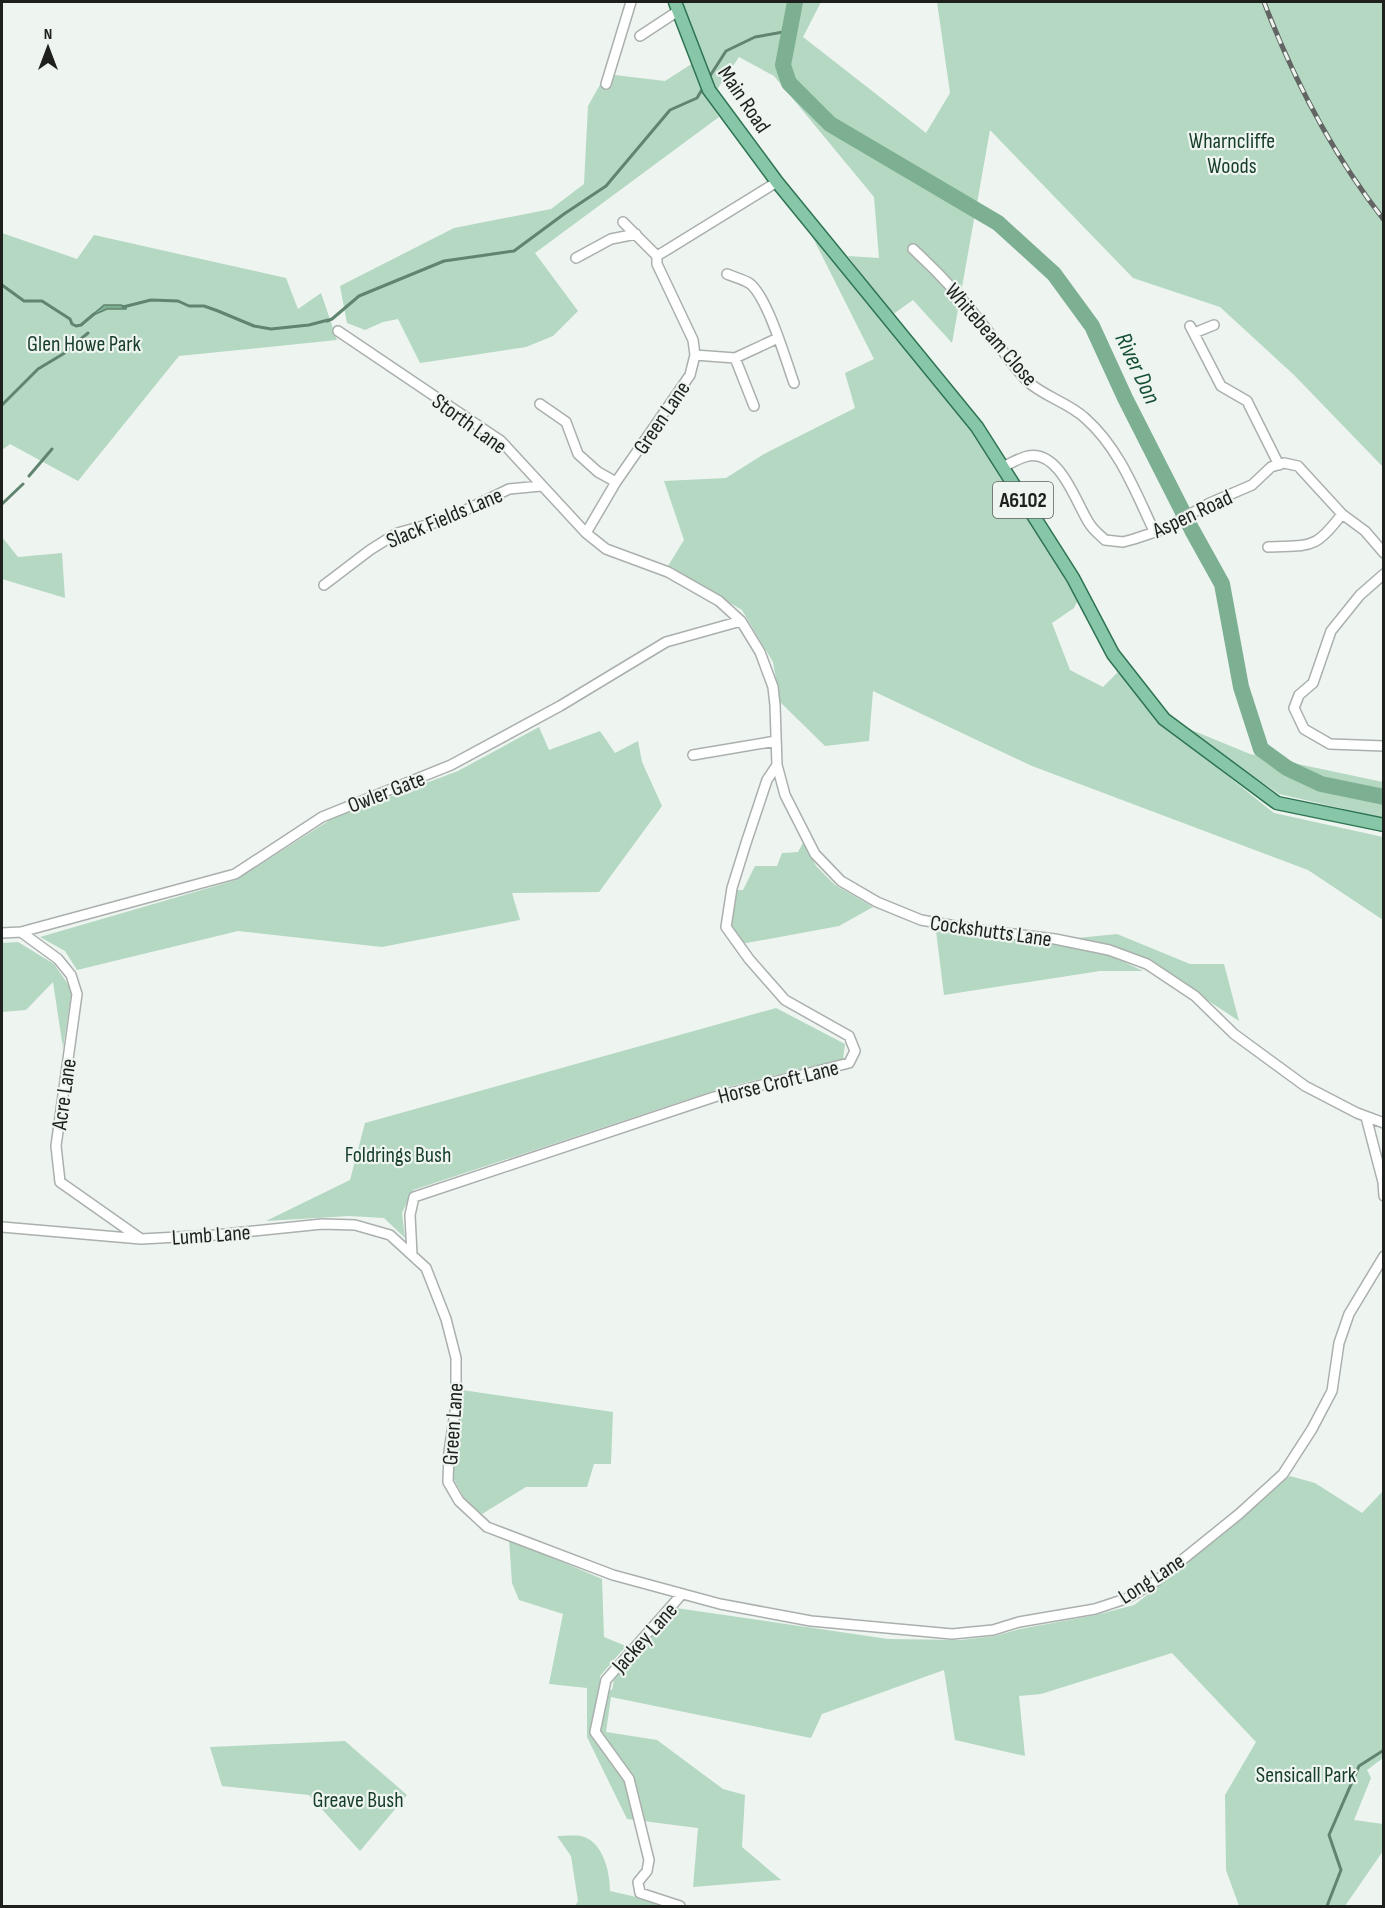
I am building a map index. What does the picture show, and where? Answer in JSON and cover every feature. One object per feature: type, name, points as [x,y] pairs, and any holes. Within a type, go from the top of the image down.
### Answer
[{"type":"main road","name":"Main Road","points":[[676,6],[709,90],[777,182]]},
{"type":"main road","name":"A6102","points":[[777,182],[977,427],[1073,578],[1113,654],[1164,719],[1277,803],[1383,825]]},
{"type":"street","points":[[606,84],[631,2]]},
{"type":"street","points":[[640,36],[676,6]]},
{"type":"street","points":[[623,222],[657,256],[777,182]]},
{"type":"street","points":[[576,258],[611,239],[636,234]]},
{"type":"street","name":"Whitebeam Close","points":[[913,249],[933,267],[1029,383],[1085,417],[1106,440],[1123,464],[1154,531]]},
{"type":"street","name":"Green Lane","points":[[585,532],[616,482],[690,375],[695,355],[693,340],[657,264],[657,256]]},
{"type":"street","points":[[727,274],[749,283],[758,293],[794,382]]},
{"type":"street","points":[[1214,325],[1192,329],[1221,386],[1247,401],[1279,465],[1284,463],[1298,466],[1342,514],[1365,531],[1383,553]]},
{"type":"street","name":"Storth Lane","points":[[338,332],[501,441],[585,532]]},
{"type":"street","points":[[695,355],[735,358],[778,338]]},
{"type":"street","points":[[735,358],[754,406]]},
{"type":"street","points":[[540,404],[566,422],[578,454],[598,472],[616,482]]},
{"type":"street","name":"Aspen Road","points":[[1002,467],[1028,456],[1044,458],[1056,466],[1072,490],[1090,525],[1105,540],[1123,542],[1164,529],[1210,503],[1252,485],[1271,467],[1279,465]]},
{"type":"street","name":"Slack Fields Lane","points":[[324,585],[370,550],[397,533],[445,520],[509,489],[541,486]]},
{"type":"street","points":[[1268,547],[1310,545],[1326,536],[1342,514]]},
{"type":"street","points":[[585,532],[606,549],[668,572],[719,601],[741,621]]},
{"type":"street","points":[[1383,574],[1360,595],[1331,631],[1313,683],[1299,695],[1294,708],[1304,729],[1330,744],[1383,746]]},
{"type":"street","name":"Cockshutts Lane","points":[[741,621],[760,652],[772,687],[775,705],[777,765],[785,795],[805,837],[822,863],[841,881],[877,902],[921,920],[1055,939],[1109,950],[1147,964],[1195,996],[1234,1034],[1297,1081],[1366,1117],[1383,1123]]},
{"type":"street","name":"Owler Gate","points":[[2,933],[21,932],[235,874],[322,817],[452,765],[560,706],[666,642],[741,621]]},
{"type":"street","points":[[693,755],[776,741]]},
{"type":"street","name":"Horse Croft Lane","points":[[412,1255],[410,1215],[414,1197],[714,1097],[849,1063],[855,1052],[849,1036],[785,1000],[749,959],[726,927],[732,888],[746,843],[767,780],[777,765]]},
{"type":"street","name":"Acre Lane","points":[[21,932],[58,959],[71,975],[77,994],[56,1146],[60,1182],[141,1239]]},
{"type":"street","points":[[1366,1117],[1383,1182],[1383,1196]]},
{"type":"street","name":"Lumb Lane","points":[[2,1227],[141,1239],[215,1235],[322,1224],[355,1225],[390,1235],[412,1255]]},
{"type":"street","name":"Green Lane","points":[[412,1255],[426,1268],[446,1318],[456,1358],[456,1406],[449,1452],[448,1482],[459,1501],[488,1527],[613,1575],[682,1594]]},
{"type":"street","name":"Long Lane","points":[[682,1594],[720,1604],[811,1621],[952,1634],[993,1630],[1019,1622],[1095,1609],[1128,1598],[1156,1581],[1239,1515],[1283,1474],[1312,1429],[1332,1391],[1339,1343],[1349,1314],[1383,1256]]},
{"type":"street","name":"Jackey Lane","points":[[680,1906],[640,1893],[638,1882],[647,1871],[649,1860],[629,1779],[595,1732],[606,1680],[682,1594]]},
{"type":"green space","name":"Wharncliffe Woods","points":[[680,2],[821,2],[803,37],[926,133],[950,93],[937,2],[1383,2],[1383,467],[1294,375],[1220,307],[1133,278],[990,130],[952,343],[913,300],[892,315],[848,256],[879,258],[874,197],[774,76],[739,57],[716,91]]},
{"type":"green space","points":[[693,63],[706,98],[719,117],[535,253],[578,311],[553,336],[526,347],[420,363],[398,319],[383,322],[365,330],[347,323],[340,286],[454,228],[551,209],[584,184],[588,106],[606,74],[665,81]]},
{"type":"green space","points":[[808,228],[972,432],[1080,596],[1074,608],[1052,623],[1070,670],[1103,687],[1120,670],[1163,724],[1274,813],[1383,837],[1383,920],[1308,870],[1032,766],[873,691],[869,741],[825,746],[780,702],[773,662],[742,610],[668,566],[684,540],[664,481],[726,478],[764,454],[855,408],[845,373],[874,359]]},
{"type":"green space","name":"Glen Howe Park","points":[[2,233],[77,259],[94,235],[286,278],[298,309],[321,293],[337,340],[179,356],[78,481],[10,444],[2,450]]},
{"type":"green space","points":[[2,537],[18,557],[62,553],[65,598],[2,579]]},
{"type":"green space","points":[[1177,724],[1250,754],[1383,782],[1383,818],[1279,794]]},
{"type":"green space","points":[[539,727],[549,750],[600,731],[615,753],[638,741],[642,762],[662,806],[599,892],[512,893],[520,920],[382,947],[238,931],[77,970],[65,951],[40,937],[236,880],[333,818],[458,771]]},
{"type":"green space","points":[[804,841],[816,866],[835,885],[873,907],[839,926],[741,944],[730,926],[737,890],[743,890],[755,866],[777,866],[782,853],[798,852]]},
{"type":"green space","points":[[957,929],[1050,941],[1109,955],[1143,971],[1100,971],[944,995],[936,931]]},
{"type":"green space","points":[[1117,934],[1190,964],[1224,964],[1239,1021],[1148,961],[1077,938]]},
{"type":"green space","points":[[18,942],[54,964],[72,990],[63,1048],[53,982],[26,1010],[2,1012],[2,943]]},
{"type":"green space","name":"Foldrings Bush","points":[[776,1008],[845,1044],[843,1059],[719,1089],[413,1190],[402,1213],[405,1238],[384,1218],[349,1216],[266,1221],[350,1180],[365,1123]]},
{"type":"green space","points":[[462,1390],[613,1412],[611,1464],[594,1464],[587,1487],[526,1487],[482,1514],[466,1501],[453,1478]]},
{"type":"green space","name":"Sensicall Park","points":[[1290,1476],[1315,1483],[1362,1513],[1383,1491],[1383,1758],[1367,1770],[1371,1778],[1354,1820],[1383,1824],[1383,1851],[1345,1906],[1239,1906],[1226,1870],[1225,1795],[1256,1742],[1172,1653],[1041,1694],[1019,1696],[1025,1756],[955,1740],[944,1670],[822,1714],[811,1738],[611,1697],[606,1732],[657,1740],[723,1789],[745,1795],[742,1847],[781,1880],[693,1887],[698,1828],[627,1819],[587,1737],[587,1688],[549,1684],[563,1614],[519,1600],[512,1583],[509,1539],[602,1579],[604,1637],[626,1646],[600,1676],[600,1689],[612,1690],[614,1680],[676,1608],[888,1639],[960,1640],[995,1636],[1134,1605]]},
{"type":"green space","name":"Greave Bush","points":[[345,1741],[407,1795],[360,1851],[309,1795],[222,1786],[210,1747]]},
{"type":"green space","points":[[557,1836],[581,1836],[595,1844],[607,1867],[610,1891],[676,1906],[575,1906],[578,1901],[571,1856]]},
{"type":"shaded area","points":[[104,305],[121,305],[126,309],[107,309],[91,316]]},
{"type":"waterway","name":"River Don","points":[[795,2],[783,65],[789,83],[830,124],[998,223],[1054,274],[1092,326],[1125,398],[1222,584],[1241,687],[1261,749],[1287,768],[1321,784],[1384,797]]},
{"type":"waterway","points":[[708,79],[726,51],[755,37],[789,31]]},
{"type":"waterway","points":[[327,321],[359,296],[444,261],[514,251],[606,186],[670,110],[697,98],[703,88]]},
{"type":"waterway","points":[[2,285],[24,301],[42,301],[70,319],[76,326],[81,325],[94,314]]},
{"type":"waterway","points":[[123,307],[151,300],[178,301],[189,306],[204,306],[254,326],[271,329],[309,325],[328,320]]},
{"type":"waterway","points":[[2,405],[38,369],[63,354],[88,333]]},
{"type":"waterway","points":[[29,476],[52,449]]},
{"type":"waterway","points":[[2,504],[23,484]]},
{"type":"waterway","points":[[1327,1906],[1341,1870],[1329,1835],[1359,1766],[1384,1750]]},
{"type":"railway","points":[[1264,2],[1275,31],[1316,115],[1348,169],[1384,220]]}]
